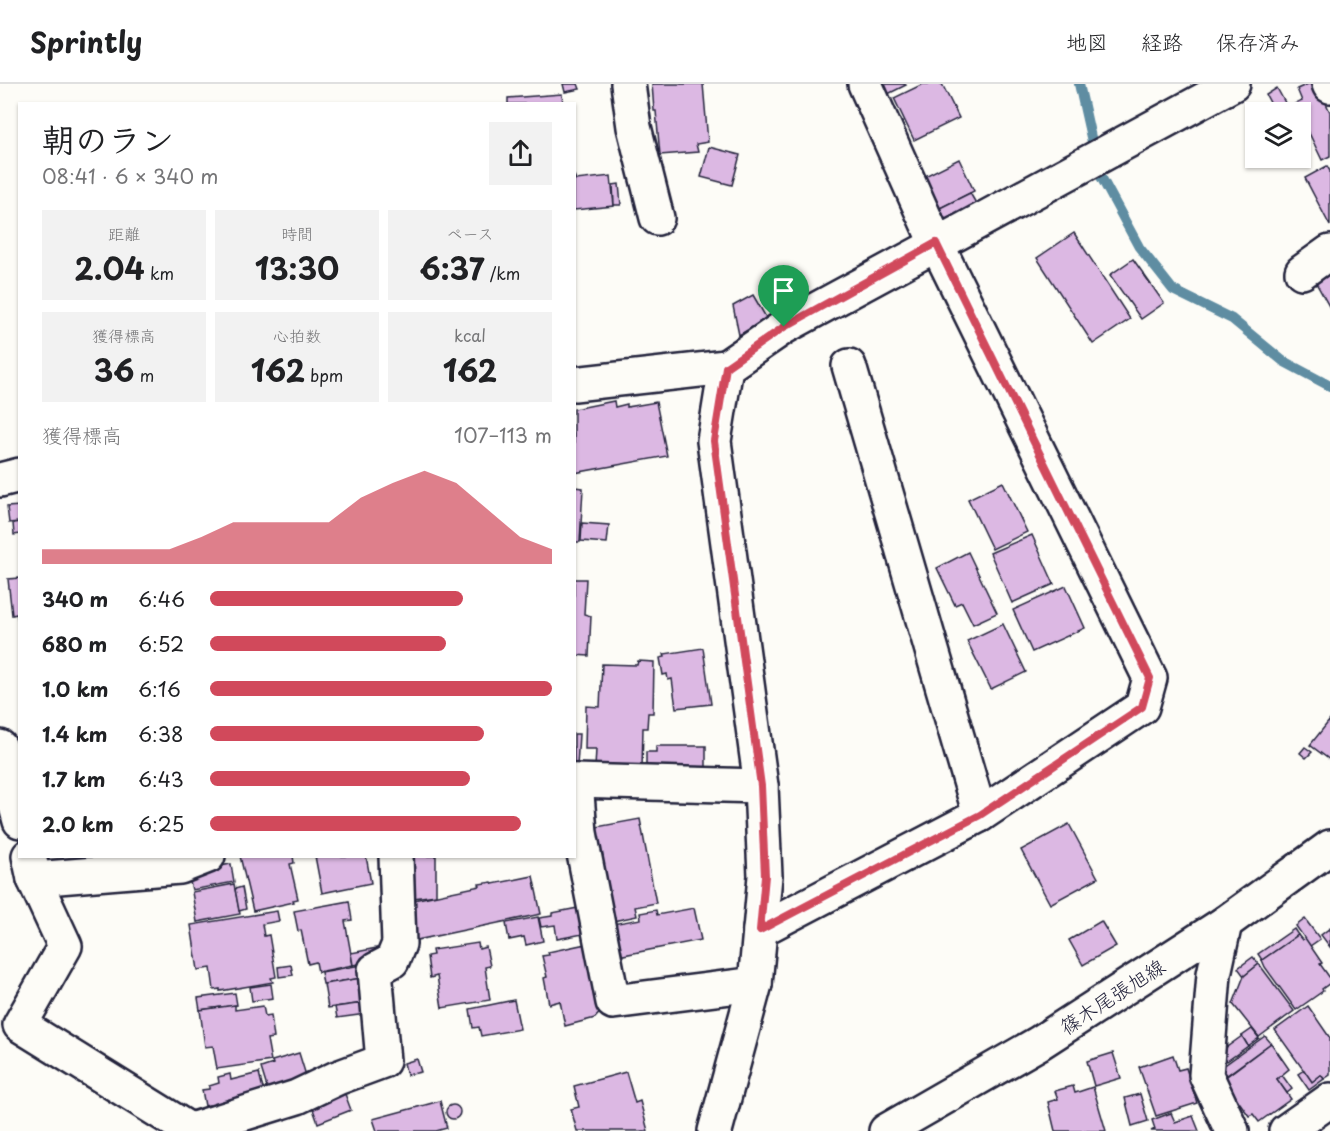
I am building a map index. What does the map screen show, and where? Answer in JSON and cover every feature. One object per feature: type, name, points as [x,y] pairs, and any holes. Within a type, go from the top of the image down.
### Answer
[{"type":"street","points":[[628,84],[634,127],[657,218]]},
{"type":"street","points":[[760,930],[980,815],[1142,707],[1150,678],[936,243],[865,84]]},
{"type":"street","points":[[576,384],[726,367],[784,327],[1233,84]]},
{"type":"street","points":[[1302,272],[1330,252]]},
{"type":"street","points":[[849,366],[980,815]]},
{"type":"street","points":[[715,1131],[755,984],[765,876],[761,786],[714,441],[726,367]]},
{"type":"street","points":[[0,480],[18,476]]},
{"type":"street","points":[[0,747],[18,814]]},
{"type":"street","points":[[576,781],[761,786]]},
{"type":"street","points":[[576,791],[580,833],[613,1002],[755,984]]},
{"type":"street","name":"篠木尾張旭線","points":[[886,1131],[1038,1043],[1225,924],[1330,847]]},
{"type":"street","points":[[203,858],[180,867],[32,868],[65,946],[10,1018],[191,1131],[297,1097],[337,1078],[383,1061],[375,970],[392,961],[399,944],[396,858]]},
{"type":"street","points":[[1225,924],[1215,974],[1206,1075],[1232,1131]]},
{"type":"street","points":[[1286,1131],[1330,1100]]},
{"type":"building","points":[[563,84],[578,84],[580,89],[565,92]]},
{"type":"building","points":[[652,84],[703,84],[708,142],[696,144],[698,152],[660,155]]},
{"type":"building","points":[[881,84],[905,84],[906,85],[886,95]]},
{"type":"building","points":[[923,84],[942,84],[959,118],[914,140],[894,98]]},
{"type":"building","points":[[1308,84],[1317,84],[1330,112],[1330,156],[1322,160],[1311,137],[1311,102],[1300,102],[1302,101],[1297,89]]},
{"type":"building","points":[[1277,88],[1285,102],[1270,102],[1266,95]]},
{"type":"building","points":[[562,94],[563,102],[508,102],[508,98]]},
{"type":"building","points":[[709,147],[740,155],[732,185],[701,177]]},
{"type":"building","points":[[959,159],[974,191],[940,208],[923,177]]},
{"type":"building","points":[[1327,166],[1330,171],[1330,226],[1305,178]]},
{"type":"building","points":[[611,176],[614,206],[576,210],[576,180]]},
{"type":"building","points":[[619,184],[621,205],[614,205],[613,185]]},
{"type":"building","points":[[970,193],[977,205],[946,221],[940,208]]},
{"type":"building","points":[[1074,233],[1130,319],[1093,344],[1037,258]]},
{"type":"building","points":[[1133,259],[1164,303],[1141,319],[1110,275]]},
{"type":"building","points":[[1330,273],[1330,308],[1315,281]]},
{"type":"building","points":[[753,295],[767,319],[739,335],[733,306]]},
{"type":"building","points":[[614,401],[615,407],[656,402],[667,456],[576,473],[576,409]]},
{"type":"building","points":[[1003,482],[1027,532],[992,549],[968,499]]},
{"type":"building","points":[[576,487],[583,488],[580,542],[576,542]]},
{"type":"building","points":[[18,506],[18,522],[9,523],[7,507]]},
{"type":"building","points":[[18,522],[18,534],[14,535],[13,523]]},
{"type":"building","points":[[582,523],[609,525],[607,543],[581,541]]},
{"type":"building","points":[[1032,535],[1054,584],[1012,603],[990,553]]},
{"type":"building","points":[[968,552],[997,613],[973,624],[962,602],[955,605],[937,568]]},
{"type":"building","points":[[18,578],[18,622],[17,614],[12,615],[8,579]]},
{"type":"building","points":[[576,579],[586,579],[584,614],[591,616],[589,656],[576,655]]},
{"type":"building","points":[[1066,586],[1085,628],[1032,652],[1013,610]]},
{"type":"building","points":[[1003,624],[1026,672],[991,689],[967,641]]},
{"type":"building","points":[[703,648],[711,704],[676,708],[672,679],[668,680],[667,674],[663,675],[660,658],[665,657],[664,654]]},
{"type":"building","points":[[638,661],[654,662],[653,713],[648,713],[647,728],[643,728],[642,769],[595,768],[596,749],[585,749],[586,706],[600,707],[602,664],[637,665]]},
{"type":"building","points":[[1330,720],[1330,760],[1310,745]]},
{"type":"building","points":[[576,734],[579,734],[577,766]]},
{"type":"building","points":[[656,746],[706,746],[706,777],[646,774],[646,752],[656,752]]},
{"type":"building","points":[[1305,747],[1312,752],[1306,758],[1300,753]]},
{"type":"building","points":[[640,819],[656,903],[635,907],[637,916],[608,922],[591,828]]},
{"type":"building","points":[[1069,824],[1098,878],[1050,904],[1021,850]]},
{"type":"building","points":[[240,858],[293,858],[294,863],[290,864],[298,899],[293,900],[294,902],[253,911]]},
{"type":"building","points":[[315,858],[366,858],[371,883],[322,893]]},
{"type":"building","points":[[406,858],[436,858],[436,895],[406,899]]},
{"type":"building","points":[[231,864],[234,882],[192,890],[189,878],[205,869]]},
{"type":"building","points":[[533,876],[541,914],[412,941],[404,902],[480,886],[479,884],[492,882],[493,884]]},
{"type":"building","points":[[234,884],[240,914],[197,922],[192,892]]},
{"type":"building","points":[[242,887],[246,909],[239,911],[235,889]]},
{"type":"building","points":[[349,901],[352,920],[345,921],[353,965],[318,972],[316,962],[308,964],[301,930],[298,931],[294,911]]},
{"type":"building","points":[[583,907],[588,933],[557,939],[555,925],[541,927],[539,918]]},
{"type":"building","points":[[694,908],[701,940],[618,956],[612,924],[641,919],[640,913],[656,910],[657,915]]},
{"type":"building","points":[[277,911],[279,921],[262,924],[264,936],[269,935],[276,977],[271,978],[273,982],[214,990],[211,968],[198,970],[191,925]]},
{"type":"building","points":[[538,917],[543,941],[526,945],[524,937],[509,940],[506,923]]},
{"type":"building","points":[[1305,919],[1320,939],[1310,946],[1296,926]]},
{"type":"building","points":[[1101,921],[1116,946],[1083,965],[1069,940]]},
{"type":"building","points":[[1330,928],[1330,947],[1321,935]]},
{"type":"building","points":[[1294,929],[1298,935],[1262,960],[1258,954]]},
{"type":"building","points":[[1298,935],[1302,940],[1305,938],[1322,963],[1320,964],[1330,978],[1330,983],[1322,989],[1323,991],[1296,1010],[1262,960]]},
{"type":"building","points":[[478,943],[479,949],[486,947],[490,966],[485,967],[490,1000],[442,1008],[437,976],[430,978],[427,956],[433,955],[432,950]]},
{"type":"building","points":[[586,944],[603,1009],[595,1018],[565,1026],[560,1001],[549,1004],[544,978],[547,977],[542,956],[549,955],[548,952]]},
{"type":"building","points":[[377,948],[379,960],[353,965],[351,953]]},
{"type":"building","points":[[1253,957],[1259,964],[1244,976],[1238,968]]},
{"type":"building","points":[[367,964],[369,977],[323,984],[321,972]]},
{"type":"building","points":[[1259,964],[1294,1011],[1259,1037],[1233,1004],[1244,976]]},
{"type":"building","points":[[291,965],[293,975],[279,977],[278,967]]},
{"type":"building","points":[[368,977],[371,1002],[328,1008],[324,984]]},
{"type":"building","points":[[271,984],[273,998],[252,1001],[250,987]]},
{"type":"building","points":[[235,993],[237,1005],[200,1010],[198,998]]},
{"type":"building","points":[[514,1000],[520,1029],[481,1036],[479,1027],[473,1028],[470,1009]]},
{"type":"building","points":[[371,1002],[373,1013],[337,1018],[335,1007]]},
{"type":"building","points":[[235,1005],[235,1010],[263,1006],[265,1016],[271,1015],[274,1038],[267,1039],[271,1061],[217,1069],[213,1046],[205,1047],[200,1010]]},
{"type":"building","points":[[1308,1006],[1330,1038],[1330,1075],[1324,1079],[1321,1075],[1312,1082],[1275,1030]]},
{"type":"building","points":[[1252,1029],[1259,1038],[1248,1046],[1242,1036]]},
{"type":"building","points":[[1242,1036],[1248,1046],[1227,1061],[1220,1052]]},
{"type":"building","points":[[1265,1036],[1271,1043],[1227,1075],[1222,1067]]},
{"type":"building","points":[[1271,1043],[1289,1069],[1277,1079],[1291,1099],[1259,1122],[1253,1114],[1249,1116],[1223,1079]]},
{"type":"building","points":[[299,1053],[308,1082],[269,1094],[261,1068],[273,1064],[272,1061]]},
{"type":"building","points":[[1113,1053],[1121,1078],[1094,1086],[1087,1061]]},
{"type":"building","points":[[1173,1055],[1178,1070],[1186,1068],[1197,1103],[1156,1116],[1139,1067]]},
{"type":"building","points":[[417,1059],[421,1072],[407,1075],[404,1063]]},
{"type":"building","points":[[1304,1070],[1312,1082],[1321,1075],[1324,1079],[1309,1090],[1298,1074]]},
{"type":"building","points":[[626,1072],[635,1103],[640,1101],[648,1131],[577,1131],[571,1109],[579,1107],[574,1086]]},
{"type":"building","points":[[259,1073],[265,1097],[210,1110],[209,1105],[205,1106],[202,1090],[219,1083],[218,1077],[230,1074],[231,1080]]},
{"type":"building","points":[[1282,1075],[1292,1089],[1287,1093],[1277,1079]]},
{"type":"building","points":[[342,1086],[351,1110],[318,1123],[309,1098]]},
{"type":"building","points":[[1073,1086],[1075,1093],[1093,1087],[1106,1131],[1055,1131],[1048,1102],[1058,1099],[1055,1091]]},
{"type":"building","points":[[1140,1094],[1148,1121],[1132,1126],[1125,1098]]},
{"type":"building","points":[[440,1101],[447,1128],[436,1131],[377,1131],[373,1119]]},
{"type":"building","points":[[453,1105],[458,1107],[460,1112],[458,1117],[453,1119],[448,1117],[446,1112],[448,1107]]},
{"type":"building","points":[[1171,1113],[1175,1122],[1193,1116],[1199,1131],[1151,1131],[1155,1129],[1152,1120]]},
{"type":"waterway","points":[[1079,84],[1099,173],[1139,247],[1173,290],[1232,319],[1283,361],[1330,386]]},
{"type":"route","points":[[936,243],[1150,678],[1142,707],[980,815],[760,930],[765,876],[761,786],[714,441],[726,367],[784,327],[936,243]]}]
